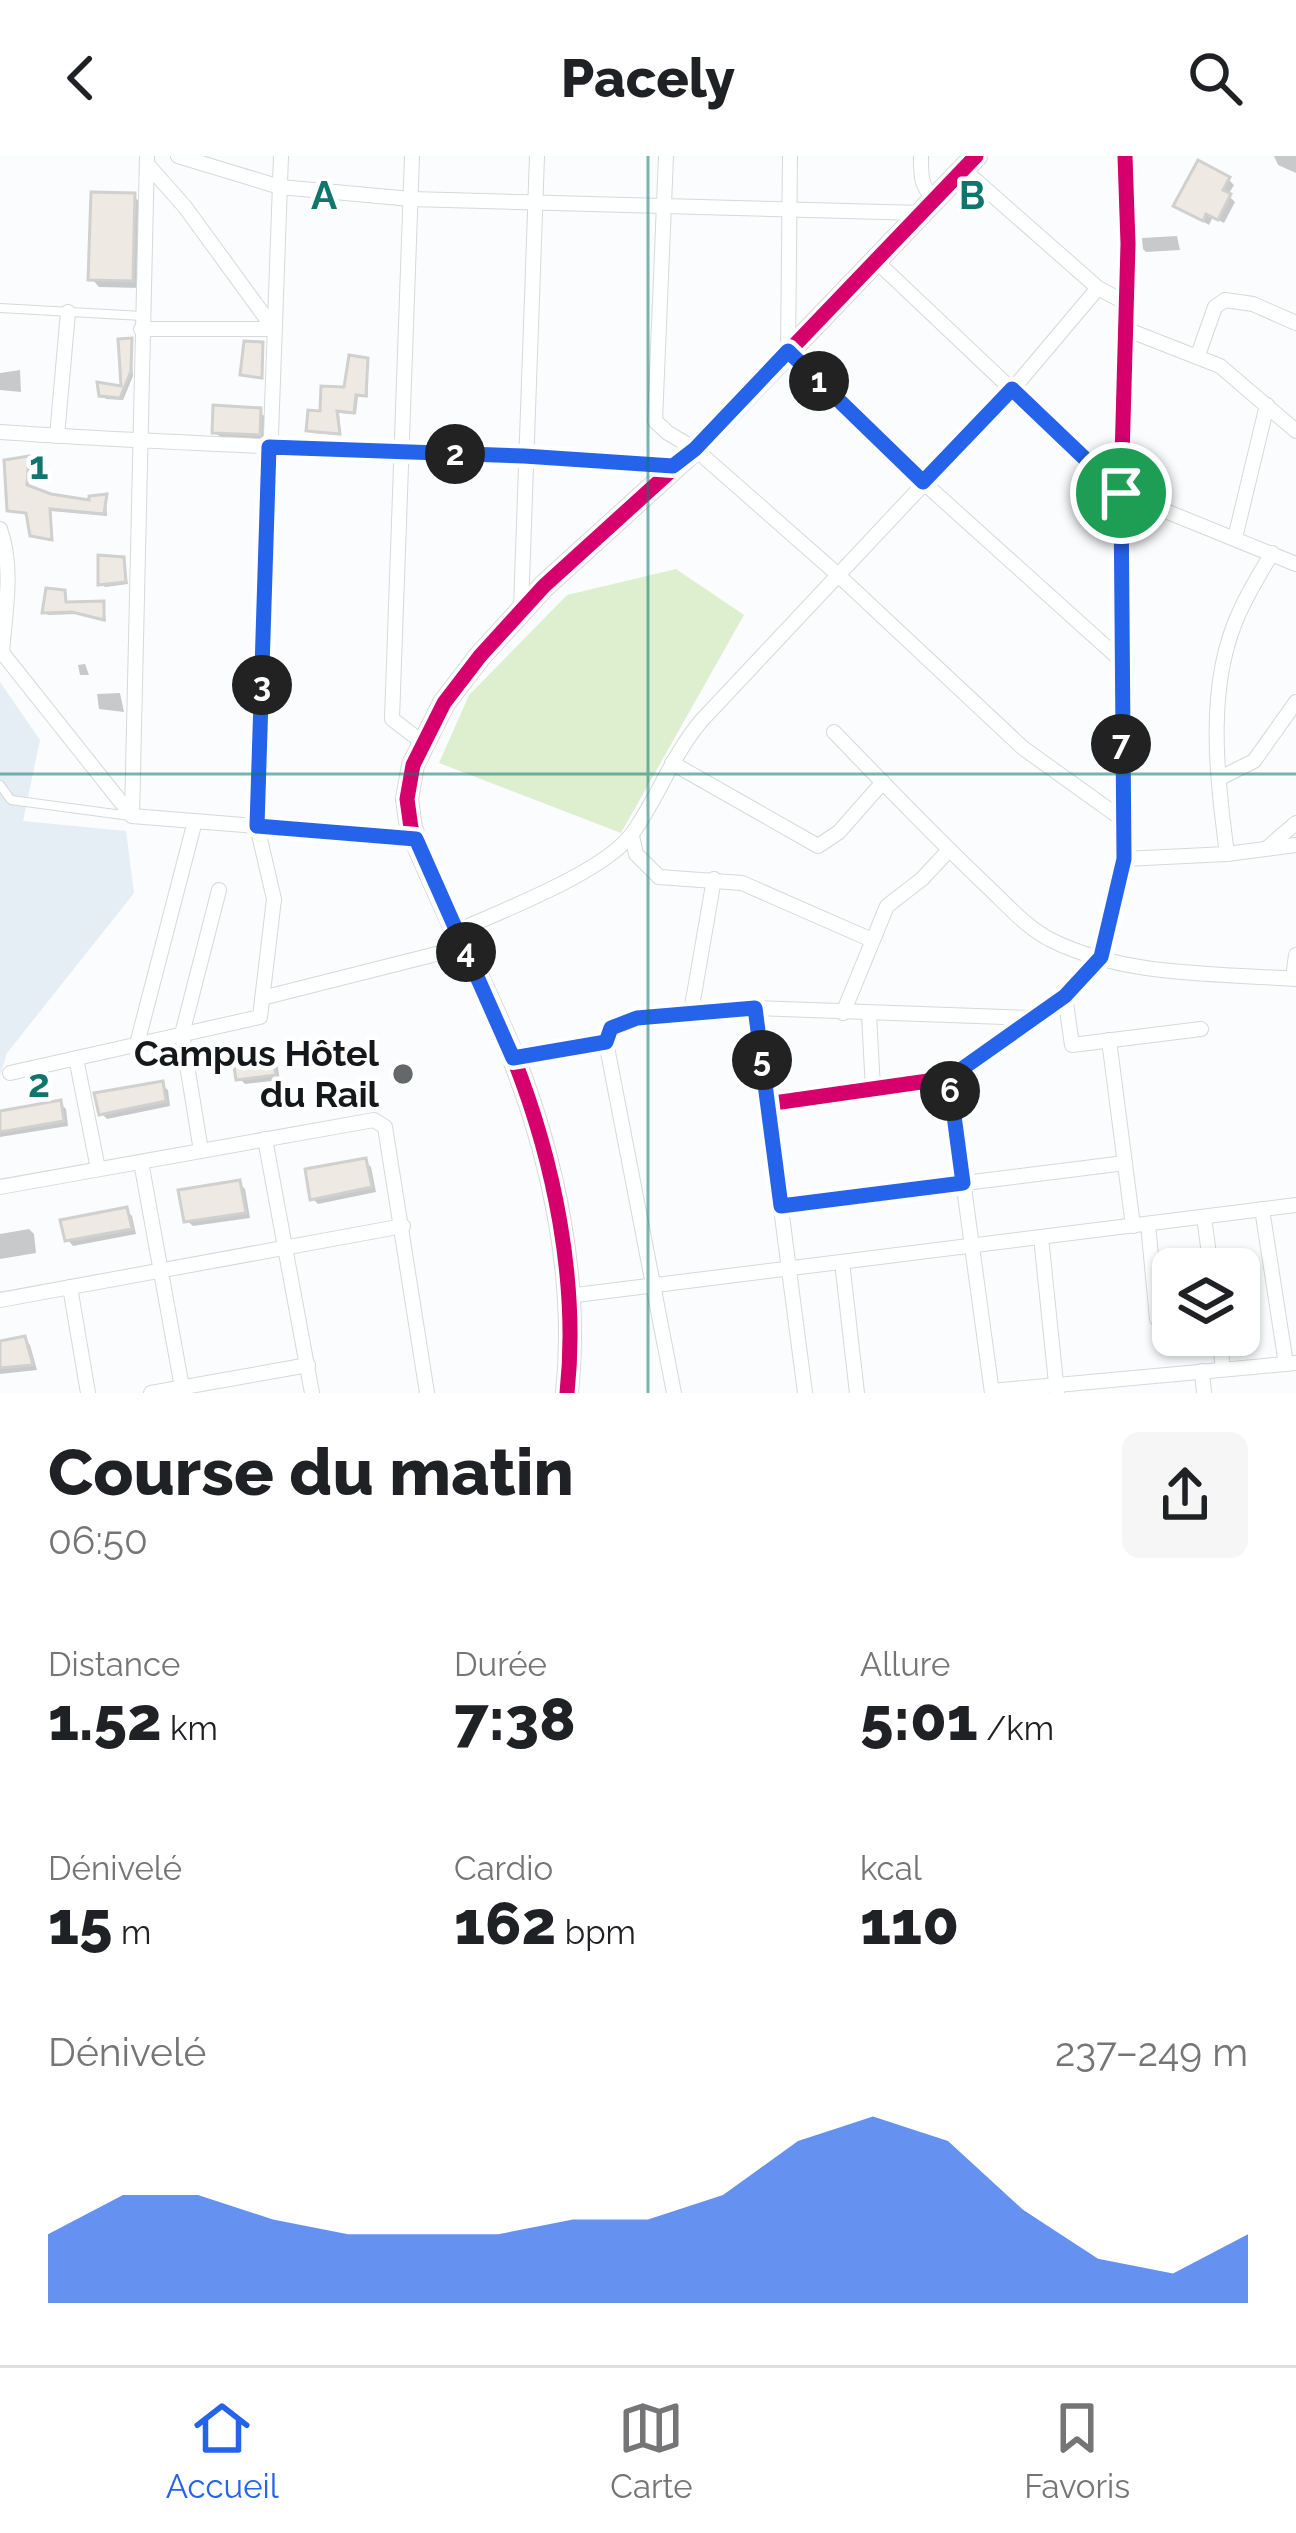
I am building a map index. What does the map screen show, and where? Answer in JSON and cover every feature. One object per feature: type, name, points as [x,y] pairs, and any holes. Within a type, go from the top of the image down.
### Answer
[{"type":"street","points":[[178,156],[280,187],[411,199],[664,207],[928,206]]},
{"type":"street","points":[[10,1073],[260,1017],[274,898],[257,826],[281,156]]},
{"type":"street","points":[[412,156],[392,719],[422,742]]},
{"type":"street","points":[[521,608],[537,156]]},
{"type":"street","points":[[666,156],[663,289],[652,405],[655,421],[695,449],[836,573],[1023,748],[1123,819]]},
{"type":"street","points":[[790,156],[788,351],[923,482],[1124,662]]},
{"type":"street","points":[[921,156],[928,206]]},
{"type":"street","points":[[767,1104],[949,1078],[1065,996],[1101,957],[1124,859],[1125,156]]},
{"type":"street","points":[[147,160],[274,329]]},
{"type":"street","points":[[132,816],[147,160]]},
{"type":"street","points":[[567,1393],[568,1296],[552,1181],[513,1058],[416,839],[407,799],[422,742],[443,703],[521,608],[695,449],[970,163],[1098,288],[1124,302]]},
{"type":"street","points":[[875,260],[1121,493],[1296,564]]},
{"type":"street","points":[[262,998],[460,939],[602,859],[632,836],[702,720],[1012,389],[1098,288]]},
{"type":"street","points":[[1198,355],[1215,308],[1226,300],[1253,304],[1296,323]]},
{"type":"street","points":[[57,436],[68,312]]},
{"type":"street","points":[[142,322],[274,329]]},
{"type":"street","points":[[1123,328],[1198,355],[1230,374],[1296,431]]},
{"type":"street","points":[[1234,538],[1267,405]]},
{"type":"street","points":[[0,432],[673,466]]},
{"type":"street","points":[[0,529],[7,581],[1,651],[132,816],[416,839]]},
{"type":"street","points":[[1227,854],[1220,778],[1221,669],[1240,610],[1272,553]]},
{"type":"street","points":[[1220,778],[1254,761],[1296,702]]},
{"type":"street","points":[[834,732],[949,850],[1033,929],[1053,941],[1101,957],[1195,974],[1294,979],[1296,955]]},
{"type":"street","points":[[672,763],[818,846],[839,832],[883,782]]},
{"type":"street","points":[[137,1044],[196,821]]},
{"type":"street","points":[[1267,848],[1296,823]]},
{"type":"street","points":[[632,836],[636,854],[659,878],[742,883],[872,940]]},
{"type":"street","points":[[1124,859],[1296,845]]},
{"type":"street","points":[[843,1013],[887,906],[949,850]]},
{"type":"street","points":[[691,1012],[714,879]]},
{"type":"street","points":[[201,1151],[182,1034],[219,890]]},
{"type":"street","points":[[1065,996],[1072,1045],[1201,1029]]},
{"type":"street","points":[[755,1008],[806,1393]]},
{"type":"street","points":[[674,1393],[606,1042],[611,1028],[637,1018],[755,1008],[1033,1018]]},
{"type":"street","points":[[868,1015],[873,1089]]},
{"type":"street","points":[[1109,1040],[1125,1163],[1152,1290]]},
{"type":"street","points":[[513,1058],[606,1042]]},
{"type":"street","points":[[76,1058],[98,1169]]},
{"type":"street","points":[[949,1078],[992,1392],[1139,1385],[1202,1371],[1291,1363],[1262,1209]]},
{"type":"street","points":[[0,1187],[374,1120],[385,1127],[427,1393]]},
{"type":"street","points":[[266,1139],[312,1393]]},
{"type":"street","points":[[141,1162],[182,1390]]},
{"type":"street","points":[[781,1206],[1125,1163]]},
{"type":"street","points":[[568,1296],[1296,1205]]},
{"type":"street","points":[[1204,1216],[1208,1248]]},
{"type":"street","points":[[0,1300],[403,1226]]},
{"type":"street","points":[[1041,1237],[1056,1389]]},
{"type":"street","points":[[842,1262],[857,1393]]},
{"type":"street","points":[[70,1287],[88,1393]]},
{"type":"street","points":[[1221,1356],[1223,1369]]},
{"type":"street","points":[[151,1393],[308,1365]]},
{"type":"street","points":[[1202,1371],[1204,1393]]},
{"type":"lane","points":[[0,308],[142,322]]},
{"type":"lane","points":[[0,785],[11,800],[132,816]]},
{"type":"shaded area","points":[[0,682],[40,740],[23,821],[126,831],[134,893],[7,1053],[0,1075]]},
{"type":"green space","points":[[676,569],[744,615],[621,833],[439,763],[469,695],[567,595]]},
{"type":"building","points":[[1198,160],[1230,177],[1223,190],[1231,194],[1218,220],[1206,214],[1203,221],[1173,206]]},
{"type":"building","points":[[91,192],[135,193],[133,281],[88,280]]},
{"type":"building","points":[[132,338],[131,371],[120,398],[99,396],[97,382],[121,386],[118,339]]},
{"type":"building","points":[[244,341],[263,342],[262,378],[240,375]]},
{"type":"building","points":[[349,355],[368,358],[366,396],[356,395],[354,413],[337,411],[340,434],[306,431],[308,410],[320,411],[321,386],[344,387]]},
{"type":"building","points":[[213,405],[261,408],[260,435],[212,433]]},
{"type":"building","points":[[29,456],[27,485],[89,500],[89,496],[107,494],[104,514],[50,509],[52,540],[30,536],[26,513],[7,511],[4,460]]},
{"type":"building","points":[[98,555],[124,557],[126,582],[98,585]]},
{"type":"building","points":[[46,588],[65,590],[66,602],[104,601],[104,620],[72,612],[42,613]]},
{"type":"building","points":[[271,1048],[276,1075],[236,1080],[232,1054]]},
{"type":"building","points":[[163,1081],[166,1101],[99,1115],[94,1093]]},
{"type":"building","points":[[61,1100],[64,1121],[0,1132],[0,1111]]},
{"type":"building","points":[[366,1158],[372,1187],[310,1200],[305,1169]]},
{"type":"building","points":[[240,1180],[246,1213],[184,1222],[178,1190]]},
{"type":"building","points":[[127,1207],[132,1229],[65,1241],[60,1220]]},
{"type":"building","points":[[25,1336],[33,1365],[0,1368],[0,1341]]},
{"type":"cycle path","points":[[567,1393],[566,1265],[551,1179],[513,1057],[411,828],[407,799],[413,765],[444,703],[544,586],[695,449],[976,156]]},
{"type":"cycle path","points":[[767,1104],[949,1078],[1065,996],[1101,957],[1124,859],[1125,156]]},
{"type":"place","name":"Campus Hôtel du Rail","points":[[403,1074]]},
{"type":"route","points":[[788,351],[923,482],[1012,389],[1121,493],[1124,859],[1101,957],[1065,996],[949,1078],[963,1183],[781,1206],[755,1008],[637,1018],[611,1028],[606,1042],[513,1058],[416,839],[257,826],[269,447],[673,466],[788,351]]}]
